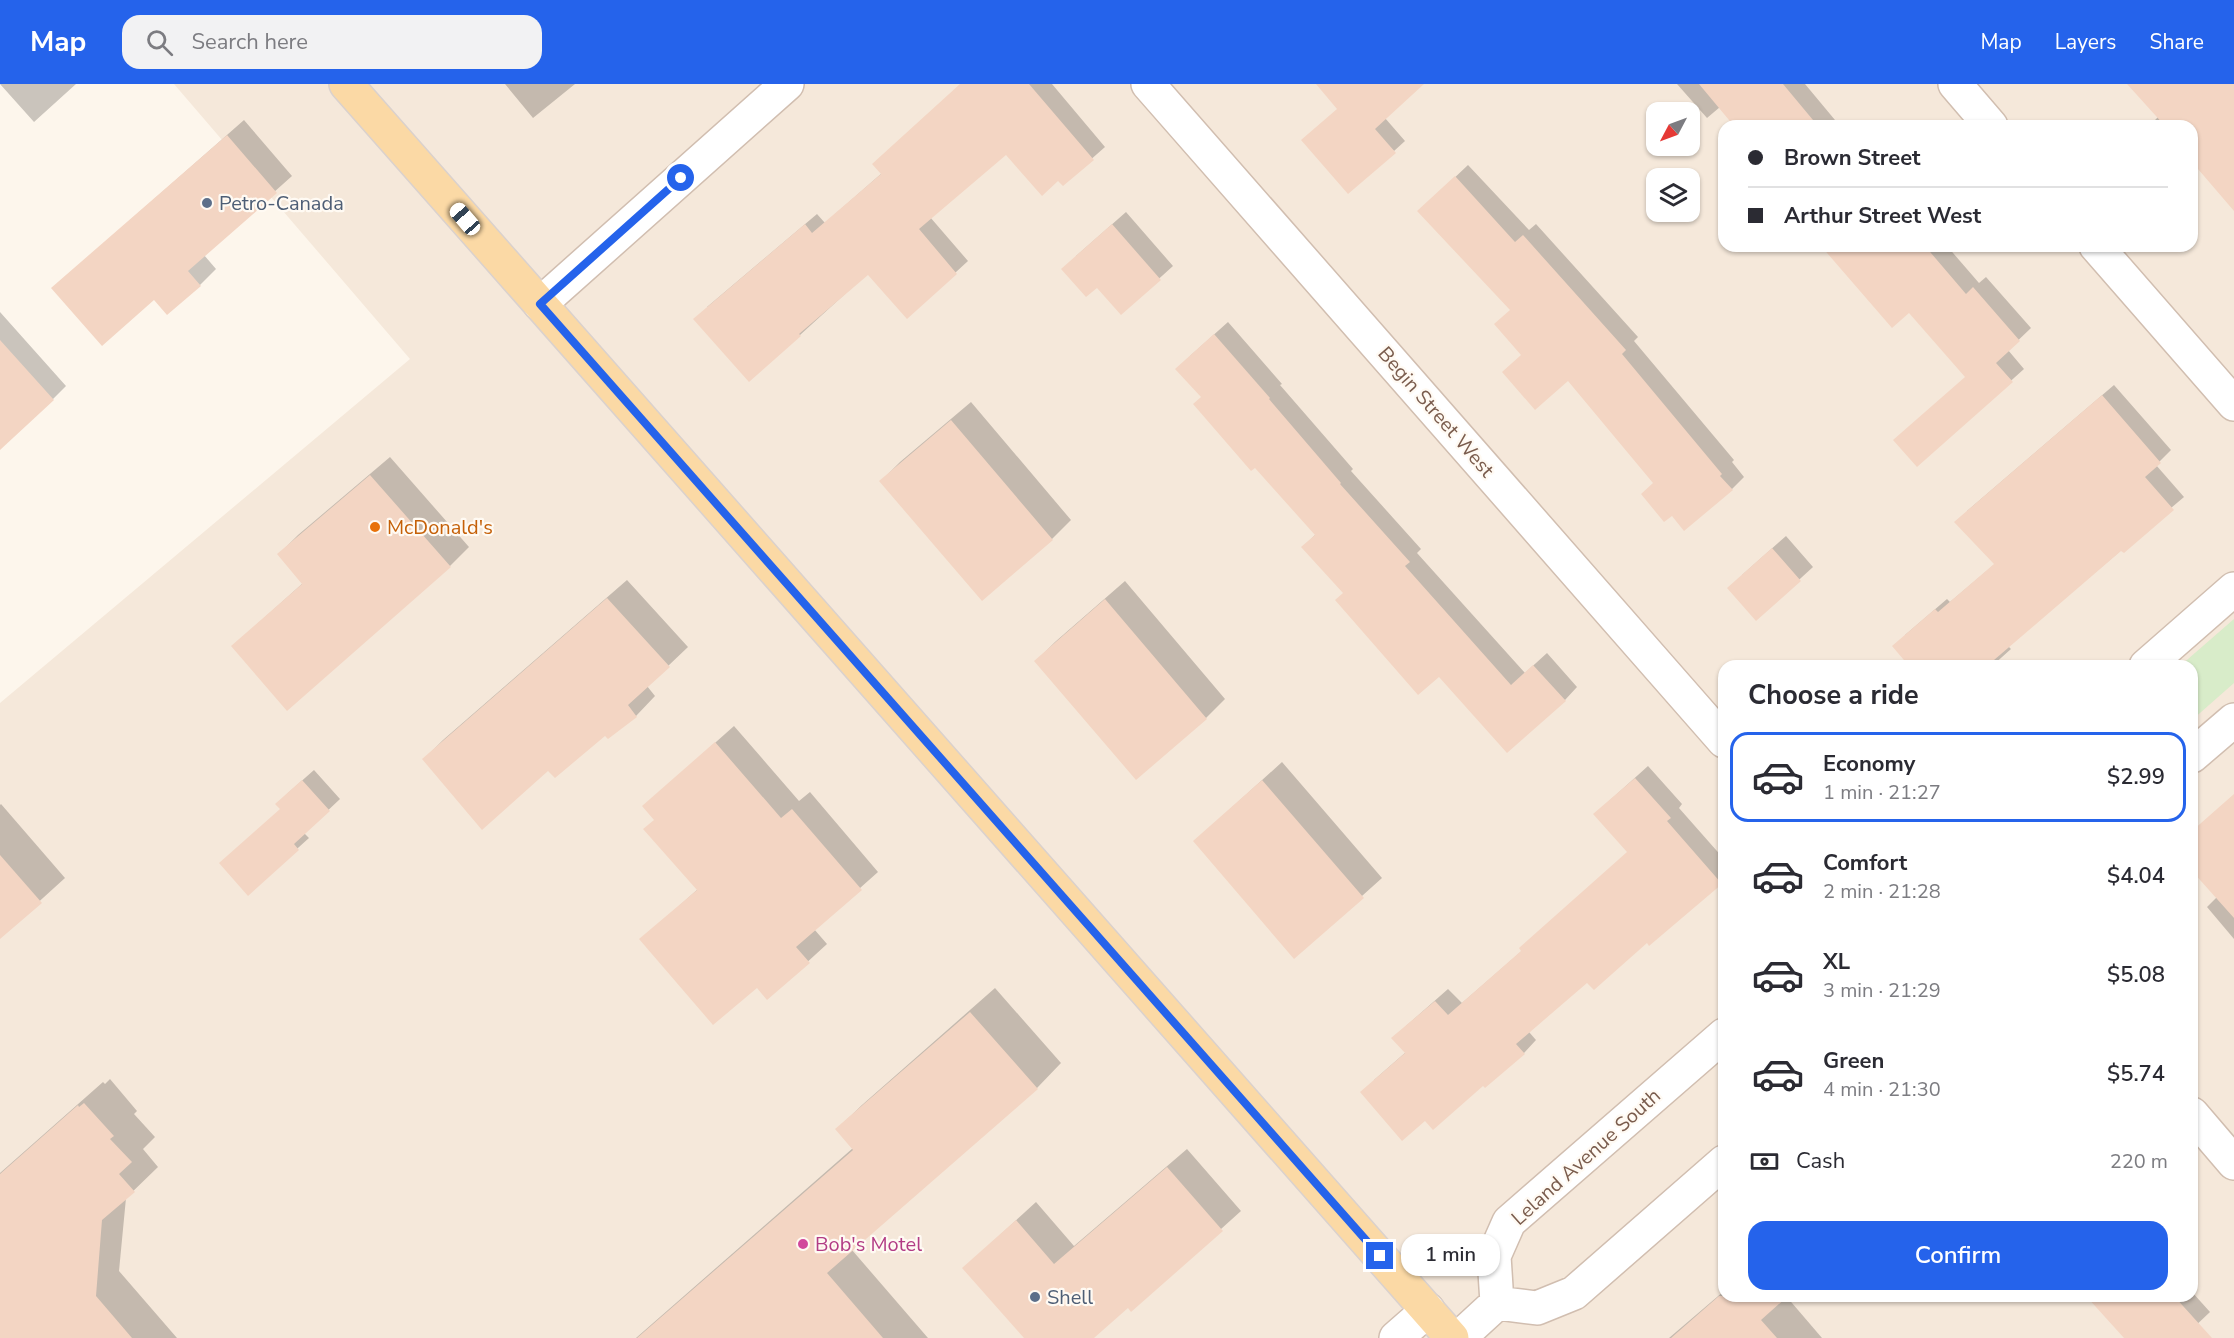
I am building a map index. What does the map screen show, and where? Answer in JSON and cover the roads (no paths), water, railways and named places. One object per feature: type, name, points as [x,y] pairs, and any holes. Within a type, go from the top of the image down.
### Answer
[{"type":"main road","points":[[346,84],[1452,1338]]},
{"type":"street","points":[[540,304],[787,84]]},
{"type":"street","name":"Begin Street West","points":[[1148,84],[1718,734]]},
{"type":"street","points":[[1955,84],[1986,120]]},
{"type":"street","points":[[2101,252],[2234,404]]},
{"type":"street","points":[[2153,660],[2234,589]]},
{"type":"street","points":[[2198,751],[2234,720]]},
{"type":"street","name":"Leland Avenue South","points":[[1497,1303],[1494,1256],[1509,1222],[1718,1040]]},
{"type":"street","points":[[2198,1121],[2234,1162]]},
{"type":"street","points":[[1459,1338],[1497,1303],[1538,1308],[1574,1293],[1718,1167]]},
{"type":"street","points":[[1396,1338],[1428,1310]]},
{"type":"place","name":"Petro-Canada","points":[[207,203]]},
{"type":"place","name":"McDonald's","points":[[375,527]]},
{"type":"place","name":"Bob's Motel","points":[[803,1244]]},
{"type":"place","name":"Shell","points":[[1035,1297]]}]
